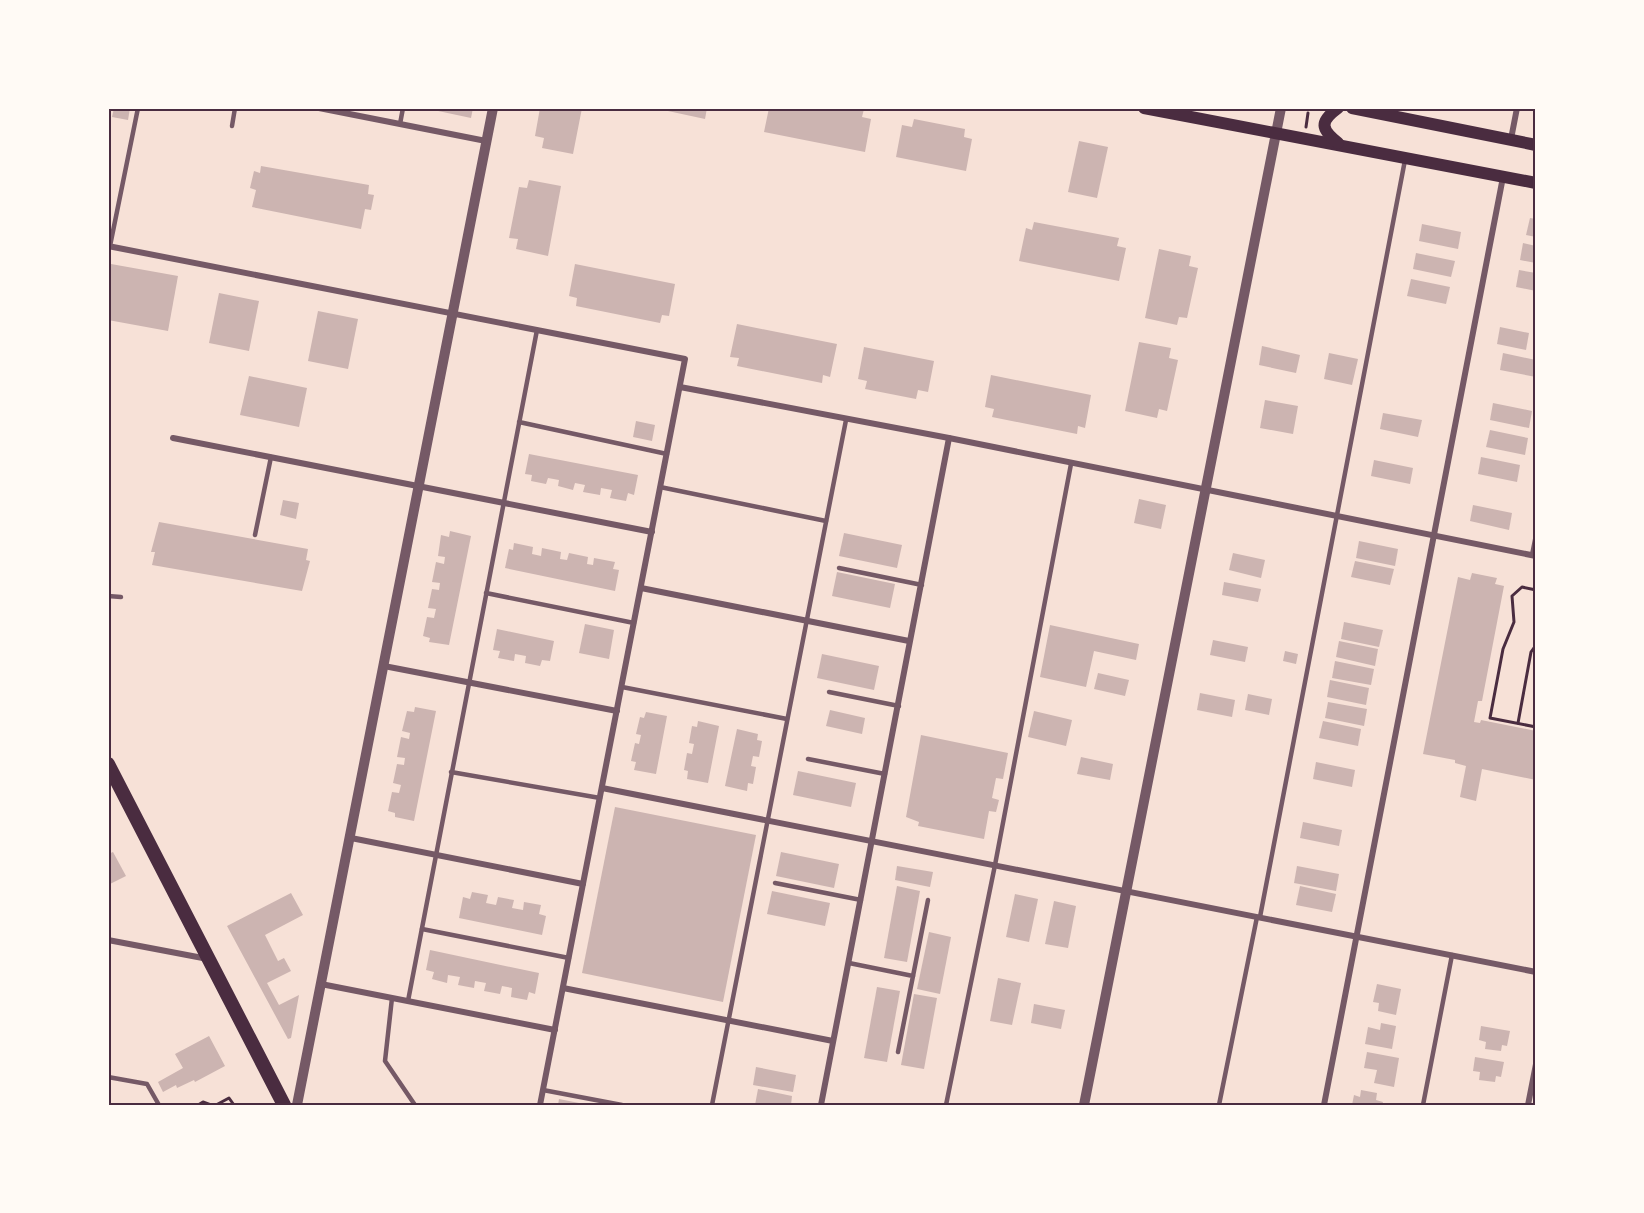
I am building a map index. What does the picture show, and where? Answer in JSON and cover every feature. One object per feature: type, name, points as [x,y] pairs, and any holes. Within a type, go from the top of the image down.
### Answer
[{"type":"main road","points":[[1144,108],[1338,143],[1536,183]]},
{"type":"main road","points":[[1338,108],[1328,116],[1324,124],[1326,132],[1338,143]]},
{"type":"main road","points":[[1352,108],[1410,114],[1536,145]]},
{"type":"main road","points":[[109,768],[284,1105]]},
{"type":"street","points":[[319,108],[486,141]]},
{"type":"street","points":[[297,1105],[493,108]]},
{"type":"street","points":[[1084,1105],[1281,108]]},
{"type":"street","points":[[1511,139],[1517,108]]},
{"type":"street","points":[[1324,1105],[1503,176]]},
{"type":"street","points":[[109,246],[685,359],[540,1105]]},
{"type":"street","points":[[680,387],[949,438],[1534,555]]},
{"type":"street","points":[[173,438],[652,532]]},
{"type":"street","points":[[821,1105],[949,438]]},
{"type":"street","points":[[641,588],[909,641]]},
{"type":"street","points":[[384,666],[617,711]]},
{"type":"street","points":[[602,788],[1536,972]]},
{"type":"street","points":[[351,838],[583,884]]},
{"type":"street","points":[[108,940],[208,959]]},
{"type":"street","points":[[321,984],[555,1030]]},
{"type":"street","points":[[563,988],[833,1041]]},
{"type":"street","points":[[1528,1105],[1536,1064]]},
{"type":"lane","points":[[109,246],[138,108]]},
{"type":"lane","points":[[232,126],[235,108]]},
{"type":"lane","points":[[400,124],[403,108]]},
{"type":"lane","points":[[1219,1105],[1259,917],[1405,156]]},
{"type":"lane","points":[[408,1001],[537,330]]},
{"type":"lane","points":[[712,1105],[846,420]]},
{"type":"lane","points":[[519,422],[667,454]]},
{"type":"lane","points":[[255,535],[271,457]]},
{"type":"lane","points":[[946,1105],[995,865],[1071,464]]},
{"type":"lane","points":[[660,487],[826,521]]},
{"type":"lane","points":[[1534,555],[1536,535]]},
{"type":"lane","points":[[839,568],[922,585]]},
{"type":"lane","points":[[486,593],[634,623]]},
{"type":"lane","points":[[108,596],[121,597]]},
{"type":"lane","points":[[622,687],[787,720]]},
{"type":"lane","points":[[829,692],[898,706]]},
{"type":"lane","points":[[808,759],[885,774]]},
{"type":"lane","points":[[451,772],[600,798]]},
{"type":"lane","points":[[775,883],[861,900]]},
{"type":"lane","points":[[898,1052],[928,900]]},
{"type":"lane","points":[[422,929],[569,958]]},
{"type":"lane","points":[[1423,1105],[1452,955]]},
{"type":"lane","points":[[849,963],[913,976]]},
{"type":"lane","points":[[392,998],[385,1061],[415,1105]]},
{"type":"lane","points":[[108,1077],[147,1084],[159,1105]]},
{"type":"lane","points":[[543,1090],[622,1105]]},
{"type":"path","points":[[1306,127],[1308,113]]},
{"type":"path","points":[[1536,590],[1522,587],[1512,596],[1514,622],[1503,649],[1490,718],[1536,727]]},
{"type":"path","points":[[1518,723],[1531,652],[1536,645]]},
{"type":"path","points":[[216,1105],[229,1098],[234,1105]]},
{"type":"path","points":[[198,1105],[205,1102],[211,1105]]},
{"type":"building","points":[[114,108],[130,108],[128,120],[112,117]]},
{"type":"building","points":[[424,108],[473,108],[471,118]]},
{"type":"building","points":[[540,108],[582,108],[573,154],[542,148],[544,138],[535,136]]},
{"type":"building","points":[[654,108],[707,108],[705,119]]},
{"type":"building","points":[[769,108],[864,109],[862,117],[871,119],[865,152],[764,132]]},
{"type":"building","points":[[914,119],[965,129],[964,137],[972,139],[966,171],[896,157],[902,125],[912,127]]},
{"type":"building","points":[[1079,141],[1108,147],[1097,198],[1068,192]]},
{"type":"building","points":[[261,166],[369,185],[368,194],[374,195],[371,210],[365,209],[361,229],[252,207],[256,190],[250,188],[254,171],[260,173]]},
{"type":"building","points":[[529,180],[561,186],[548,256],[516,249],[518,239],[509,238],[519,187],[527,188]]},
{"type":"building","points":[[1530,218],[1536,219],[1536,237],[1526,235]]},
{"type":"building","points":[[1034,222],[1119,238],[1117,246],[1126,248],[1119,281],[1019,261],[1026,228],[1032,230]]},
{"type":"building","points":[[1422,224],[1461,232],[1458,249],[1419,241]]},
{"type":"building","points":[[1523,243],[1536,246],[1536,263],[1520,260]]},
{"type":"building","points":[[1159,249],[1191,256],[1189,266],[1198,268],[1187,318],[1179,317],[1177,325],[1145,318]]},
{"type":"building","points":[[1416,253],[1455,261],[1451,277],[1413,269]]},
{"type":"building","points":[[111,264],[178,276],[168,331],[108,320],[108,281]]},
{"type":"building","points":[[575,264],[675,284],[669,316],[662,315],[660,323],[576,306],[577,298],[569,296]]},
{"type":"building","points":[[1519,270],[1536,273],[1536,291],[1516,287]]},
{"type":"building","points":[[1411,279],[1450,287],[1446,304],[1407,296]]},
{"type":"building","points":[[219,293],[259,301],[249,351],[209,343]]},
{"type":"building","points":[[318,311],[358,319],[348,369],[308,361]]},
{"type":"building","points":[[737,324],[837,344],[830,377],[823,375],[822,383],[737,366],[739,358],[730,357]]},
{"type":"building","points":[[1500,327],[1529,333],[1526,350],[1497,344]]},
{"type":"building","points":[[1139,342],[1171,348],[1169,358],[1178,360],[1167,411],[1159,409],[1157,418],[1125,411]]},
{"type":"building","points":[[1262,346],[1300,355],[1296,373],[1259,365]]},
{"type":"building","points":[[864,347],[934,361],[928,392],[918,390],[916,399],[865,389],[867,381],[858,379]]},
{"type":"building","points":[[1329,353],[1358,359],[1352,385],[1324,379]]},
{"type":"building","points":[[1503,353],[1536,360],[1536,377],[1500,370]]},
{"type":"building","points":[[991,375],[1091,395],[1085,428],[1078,426],[1077,434],[992,417],[994,409],[985,407]]},
{"type":"building","points":[[249,376],[307,388],[299,427],[240,415]]},
{"type":"building","points":[[1265,400],[1298,406],[1293,434],[1260,428]]},
{"type":"building","points":[[1493,403],[1532,411],[1529,428],[1490,420]]},
{"type":"building","points":[[1383,413],[1422,420],[1418,437],[1380,429]]},
{"type":"building","points":[[636,421],[655,425],[652,441],[633,437]]},
{"type":"building","points":[[1490,430],[1528,438],[1525,455],[1486,447]]},
{"type":"building","points":[[529,454],[638,475],[634,495],[628,493],[626,501],[610,498],[612,490],[601,488],[600,495],[583,492],[585,485],[575,483],[573,490],[558,486],[559,480],[548,478],[546,484],[531,481],[532,475],[525,474]]},
{"type":"building","points":[[1481,457],[1520,465],[1517,482],[1478,474]]},
{"type":"building","points":[[1374,460],[1413,468],[1410,484],[1371,476]]},
{"type":"building","points":[[1139,499],[1166,505],[1161,529],[1134,523]]},
{"type":"building","points":[[283,500],[299,503],[296,519],[280,515]]},
{"type":"building","points":[[1473,505],[1512,513],[1509,530],[1470,521]]},
{"type":"building","points":[[159,522],[308,549],[306,560],[310,561],[302,591],[152,565],[155,552],[151,552]]},
{"type":"building","points":[[450,531],[471,536],[449,645],[429,642],[430,638],[423,636],[427,617],[434,618],[436,609],[428,608],[432,589],[439,590],[440,583],[432,582],[436,562],[444,564],[445,557],[438,556],[441,535],[449,537]]},
{"type":"building","points":[[844,533],[902,545],[897,568],[839,556]]},
{"type":"building","points":[[1359,541],[1398,549],[1395,566],[1356,558]]},
{"type":"building","points":[[514,543],[533,547],[532,554],[541,556],[542,548],[561,552],[560,559],[567,560],[569,553],[588,557],[587,564],[593,565],[594,558],[615,562],[613,569],[619,570],[615,591],[505,568],[509,549],[513,550]]},
{"type":"building","points":[[1233,553],[1265,560],[1261,578],[1229,570]]},
{"type":"building","points":[[1355,561],[1394,569],[1390,585],[1351,577]]},
{"type":"building","points":[[837,572],[895,584],[890,608],[832,596]]},
{"type":"building","points":[[1472,573],[1497,578],[1495,584],[1504,586],[1482,701],[1478,701],[1474,722],[1480,723],[1481,720],[1536,731],[1536,780],[1482,769],[1476,801],[1460,797],[1466,766],[1455,763],[1455,760],[1423,754],[1458,577],[1470,580]]},
{"type":"building","points":[[1224,582],[1261,589],[1258,602],[1222,595]]},
{"type":"building","points":[[1344,622],[1383,630],[1379,647],[1341,639]]},
{"type":"building","points":[[585,624],[614,630],[609,659],[579,653]]},
{"type":"building","points":[[1050,625],[1139,644],[1136,660],[1094,651],[1086,687],[1040,677]]},
{"type":"building","points":[[497,629],[554,641],[550,661],[542,660],[540,666],[525,663],[526,656],[515,654],[514,661],[498,658],[500,651],[493,650]]},
{"type":"building","points":[[1213,640],[1248,647],[1245,662],[1210,655]]},
{"type":"building","points":[[1339,641],[1378,649],[1375,666],[1336,657]]},
{"type":"building","points":[[1285,651],[1298,654],[1296,664],[1283,661]]},
{"type":"building","points":[[822,654],[879,666],[874,690],[817,678]]},
{"type":"building","points":[[1335,661],[1374,669],[1371,685],[1332,678]]},
{"type":"building","points":[[1098,673],[1129,680],[1125,696],[1094,689]]},
{"type":"building","points":[[1330,680],[1369,688],[1366,705],[1327,697]]},
{"type":"building","points":[[1200,693],[1235,700],[1232,717],[1197,710]]},
{"type":"building","points":[[1248,694],[1272,699],[1269,715],[1245,710]]},
{"type":"building","points":[[1328,702],[1367,709],[1364,726],[1325,718]]},
{"type":"building","points":[[415,707],[436,711],[414,821],[395,817],[395,813],[388,811],[392,792],[399,793],[401,785],[393,783],[397,764],[404,765],[405,758],[397,757],[401,737],[409,739],[410,733],[402,731],[407,711],[414,712]]},
{"type":"building","points":[[830,710],[865,718],[862,734],[826,726]]},
{"type":"building","points":[[1034,711],[1072,720],[1066,746],[1028,737]]},
{"type":"building","points":[[646,712],[667,716],[656,774],[634,770],[636,762],[631,761],[635,743],[639,744],[641,735],[636,734],[640,717],[644,718]]},
{"type":"building","points":[[698,721],[719,726],[708,783],[687,779],[688,771],[684,770],[687,753],[692,754],[694,744],[689,743],[692,726],[697,727]]},
{"type":"building","points":[[1323,721],[1361,729],[1358,746],[1319,738]]},
{"type":"building","points":[[737,729],[758,734],[757,740],[762,741],[759,757],[753,756],[751,766],[756,767],[753,784],[748,783],[747,791],[725,786]]},
{"type":"building","points":[[921,735],[1008,753],[1003,779],[996,778],[992,798],[999,800],[996,812],[989,811],[984,839],[918,826],[919,822],[906,817]]},
{"type":"building","points":[[1081,757],[1113,764],[1110,780],[1077,774]]},
{"type":"building","points":[[1316,762],[1355,770],[1352,787],[1313,779]]},
{"type":"building","points":[[798,771],[856,783],[851,807],[793,795]]},
{"type":"building","points":[[615,807],[756,835],[723,1002],[582,973]]},
{"type":"building","points":[[1303,822],[1342,830],[1339,846],[1300,838]]},
{"type":"building","points":[[113,852],[126,876],[108,885],[108,854]]},
{"type":"building","points":[[781,852],[839,864],[834,888],[776,876]]},
{"type":"building","points":[[897,866],[933,872],[930,887],[895,880]]},
{"type":"building","points":[[1297,866],[1339,874],[1336,891],[1294,883]]},
{"type":"building","points":[[897,886],[920,891],[907,962],[884,958]]},
{"type":"building","points":[[1300,886],[1336,894],[1332,912],[1296,905]]},
{"type":"building","points":[[772,891],[830,903],[825,926],[767,914]]},
{"type":"building","points":[[472,892],[488,895],[486,903],[496,905],[498,897],[514,900],[512,908],[523,910],[524,902],[541,905],[539,914],[546,916],[542,935],[459,918],[463,897],[470,899]]},
{"type":"building","points":[[291,893],[303,915],[265,935],[278,961],[284,958],[291,971],[267,983],[279,1005],[299,995],[291,1038],[288,1039],[227,926]]},
{"type":"building","points":[[1015,894],[1038,899],[1029,942],[1006,937]]},
{"type":"building","points":[[1054,901],[1076,906],[1068,948],[1045,944]]},
{"type":"building","points":[[929,932],[951,937],[940,994],[917,989]]},
{"type":"building","points":[[430,950],[539,973],[535,994],[529,992],[527,1000],[511,997],[512,988],[502,986],[500,994],[484,991],[486,983],[475,981],[474,988],[458,985],[460,977],[448,975],[447,983],[432,979],[434,972],[426,970]]},
{"type":"building","points":[[998,978],[1021,983],[1012,1025],[990,1021]]},
{"type":"building","points":[[1377,984],[1401,989],[1396,1015],[1378,1011],[1379,1003],[1373,1002]]},
{"type":"building","points":[[877,987],[900,991],[887,1062],[864,1058]]},
{"type":"building","points":[[914,994],[937,998],[924,1069],[901,1065]]},
{"type":"building","points":[[1034,1004],[1065,1010],[1061,1029],[1031,1023]]},
{"type":"building","points":[[1381,1023],[1396,1026],[1392,1049],[1365,1044],[1368,1027],[1380,1030]]},
{"type":"building","points":[[1481,1026],[1510,1031],[1507,1046],[1502,1045],[1501,1051],[1485,1049],[1486,1042],[1479,1040]]},
{"type":"building","points":[[209,1036],[225,1066],[195,1082],[194,1080],[177,1088],[176,1085],[163,1092],[158,1082],[183,1068],[175,1054]]},
{"type":"building","points":[[1367,1052],[1399,1058],[1394,1087],[1374,1083],[1377,1070],[1364,1068]]},
{"type":"building","points":[[1475,1057],[1504,1062],[1501,1077],[1496,1076],[1495,1082],[1479,1080],[1480,1072],[1473,1071]]},
{"type":"building","points":[[756,1067],[796,1075],[793,1092],[753,1085]]},
{"type":"building","points":[[758,1089],[792,1096],[791,1105],[755,1105]]},
{"type":"building","points":[[1361,1090],[1377,1093],[1376,1100],[1383,1102],[1382,1105],[1352,1105],[1354,1095],[1360,1097]]},
{"type":"building","points":[[559,1099],[584,1104],[584,1105],[558,1105]]}]
